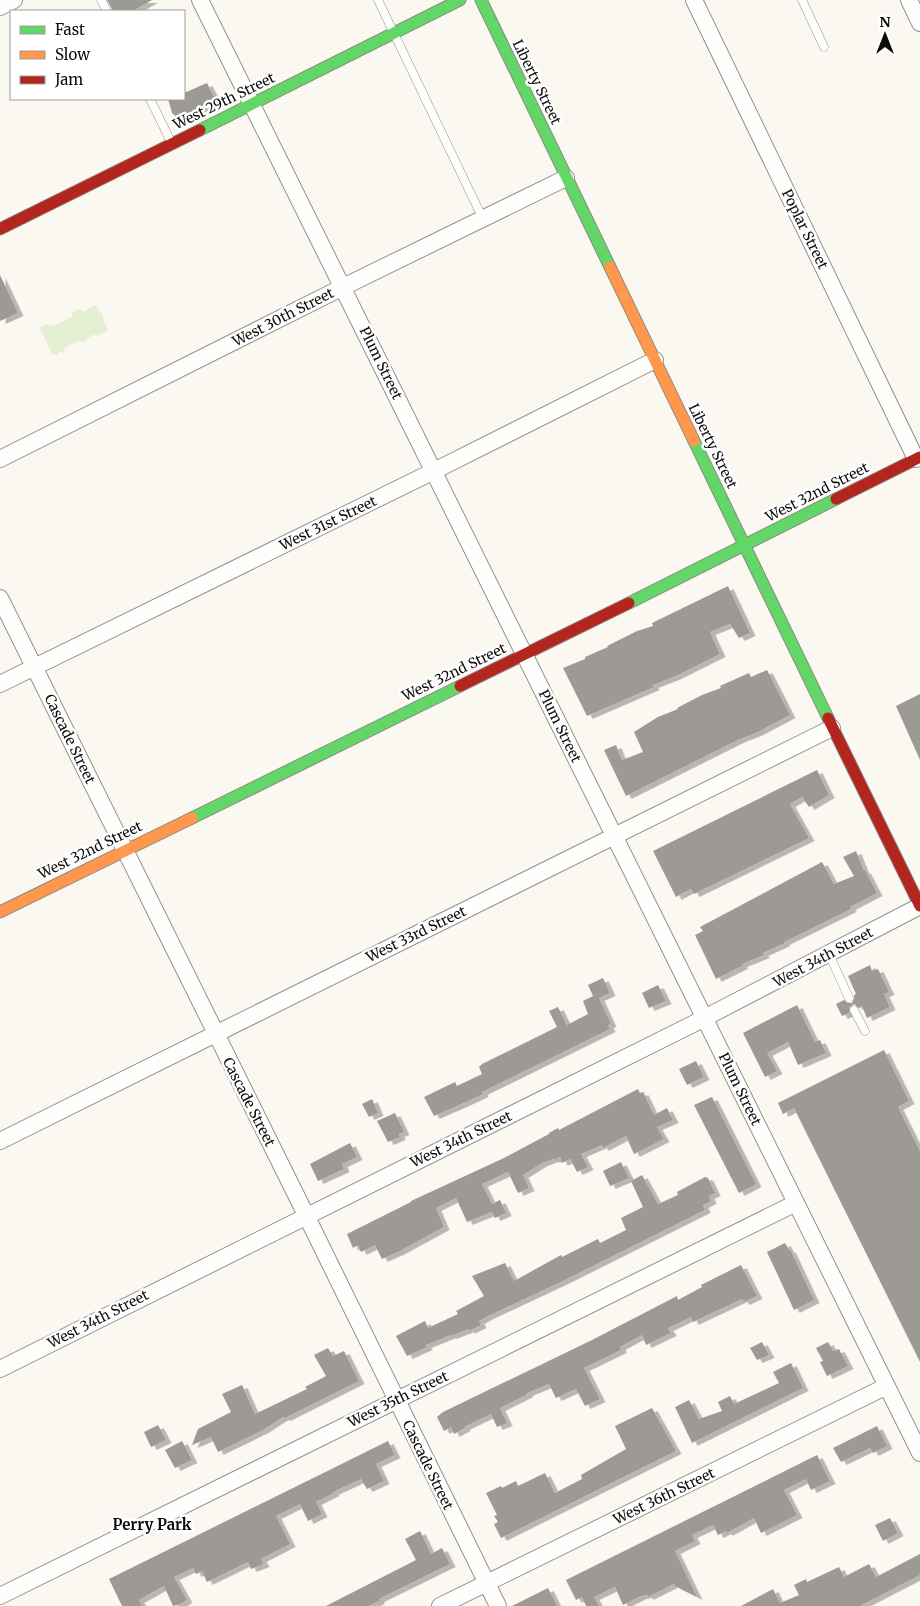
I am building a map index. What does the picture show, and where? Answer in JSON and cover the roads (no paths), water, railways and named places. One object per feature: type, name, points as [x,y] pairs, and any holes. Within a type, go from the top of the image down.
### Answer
[{"type":"street","points":[[0,7],[14,0]]},
{"type":"street","name":"Plum Street","points":[[200,0],[920,1453]]},
{"type":"street","name":"West 29th Street","points":[[0,229],[460,0]]},
{"type":"street","name":"Liberty Street","points":[[481,0],[832,728],[920,906]]},
{"type":"street","name":"Poplar Street","points":[[694,0],[918,458]]},
{"type":"street","points":[[909,0],[920,23]]},
{"type":"street","name":"West 30th Street","points":[[0,460],[343,287],[566,178]]},
{"type":"street","name":"West 31st Street","points":[[0,684],[434,471],[655,360]]},
{"type":"street","name":"West 32nd Street","points":[[0,912],[524,655],[918,458]]},
{"type":"street","name":"Cascade Street","points":[[0,598],[498,1606]]},
{"type":"street","name":"West 33rd Street","points":[[0,1141],[832,728]]},
{"type":"street","name":"West 34th Street","points":[[0,1368],[704,1018],[920,906]]},
{"type":"street","name":"West 35th Street","points":[[0,1596],[796,1203]]},
{"type":"street","name":"West 36th Street","points":[[440,1606],[887,1386]]},
{"type":"street","points":[[0,1601],[3,1606]]},
{"type":"lane","points":[[378,0],[483,219]]},
{"type":"lane","points":[[802,0],[824,46]]},
{"type":"lane","points":[[150,100],[172,143]]},
{"type":"lane","points":[[829,954],[849,998]]},
{"type":"lane","points":[[854,1010],[864,1031]]},
{"type":"district","name":"Perry Park","points":[[152,1524]]}]
